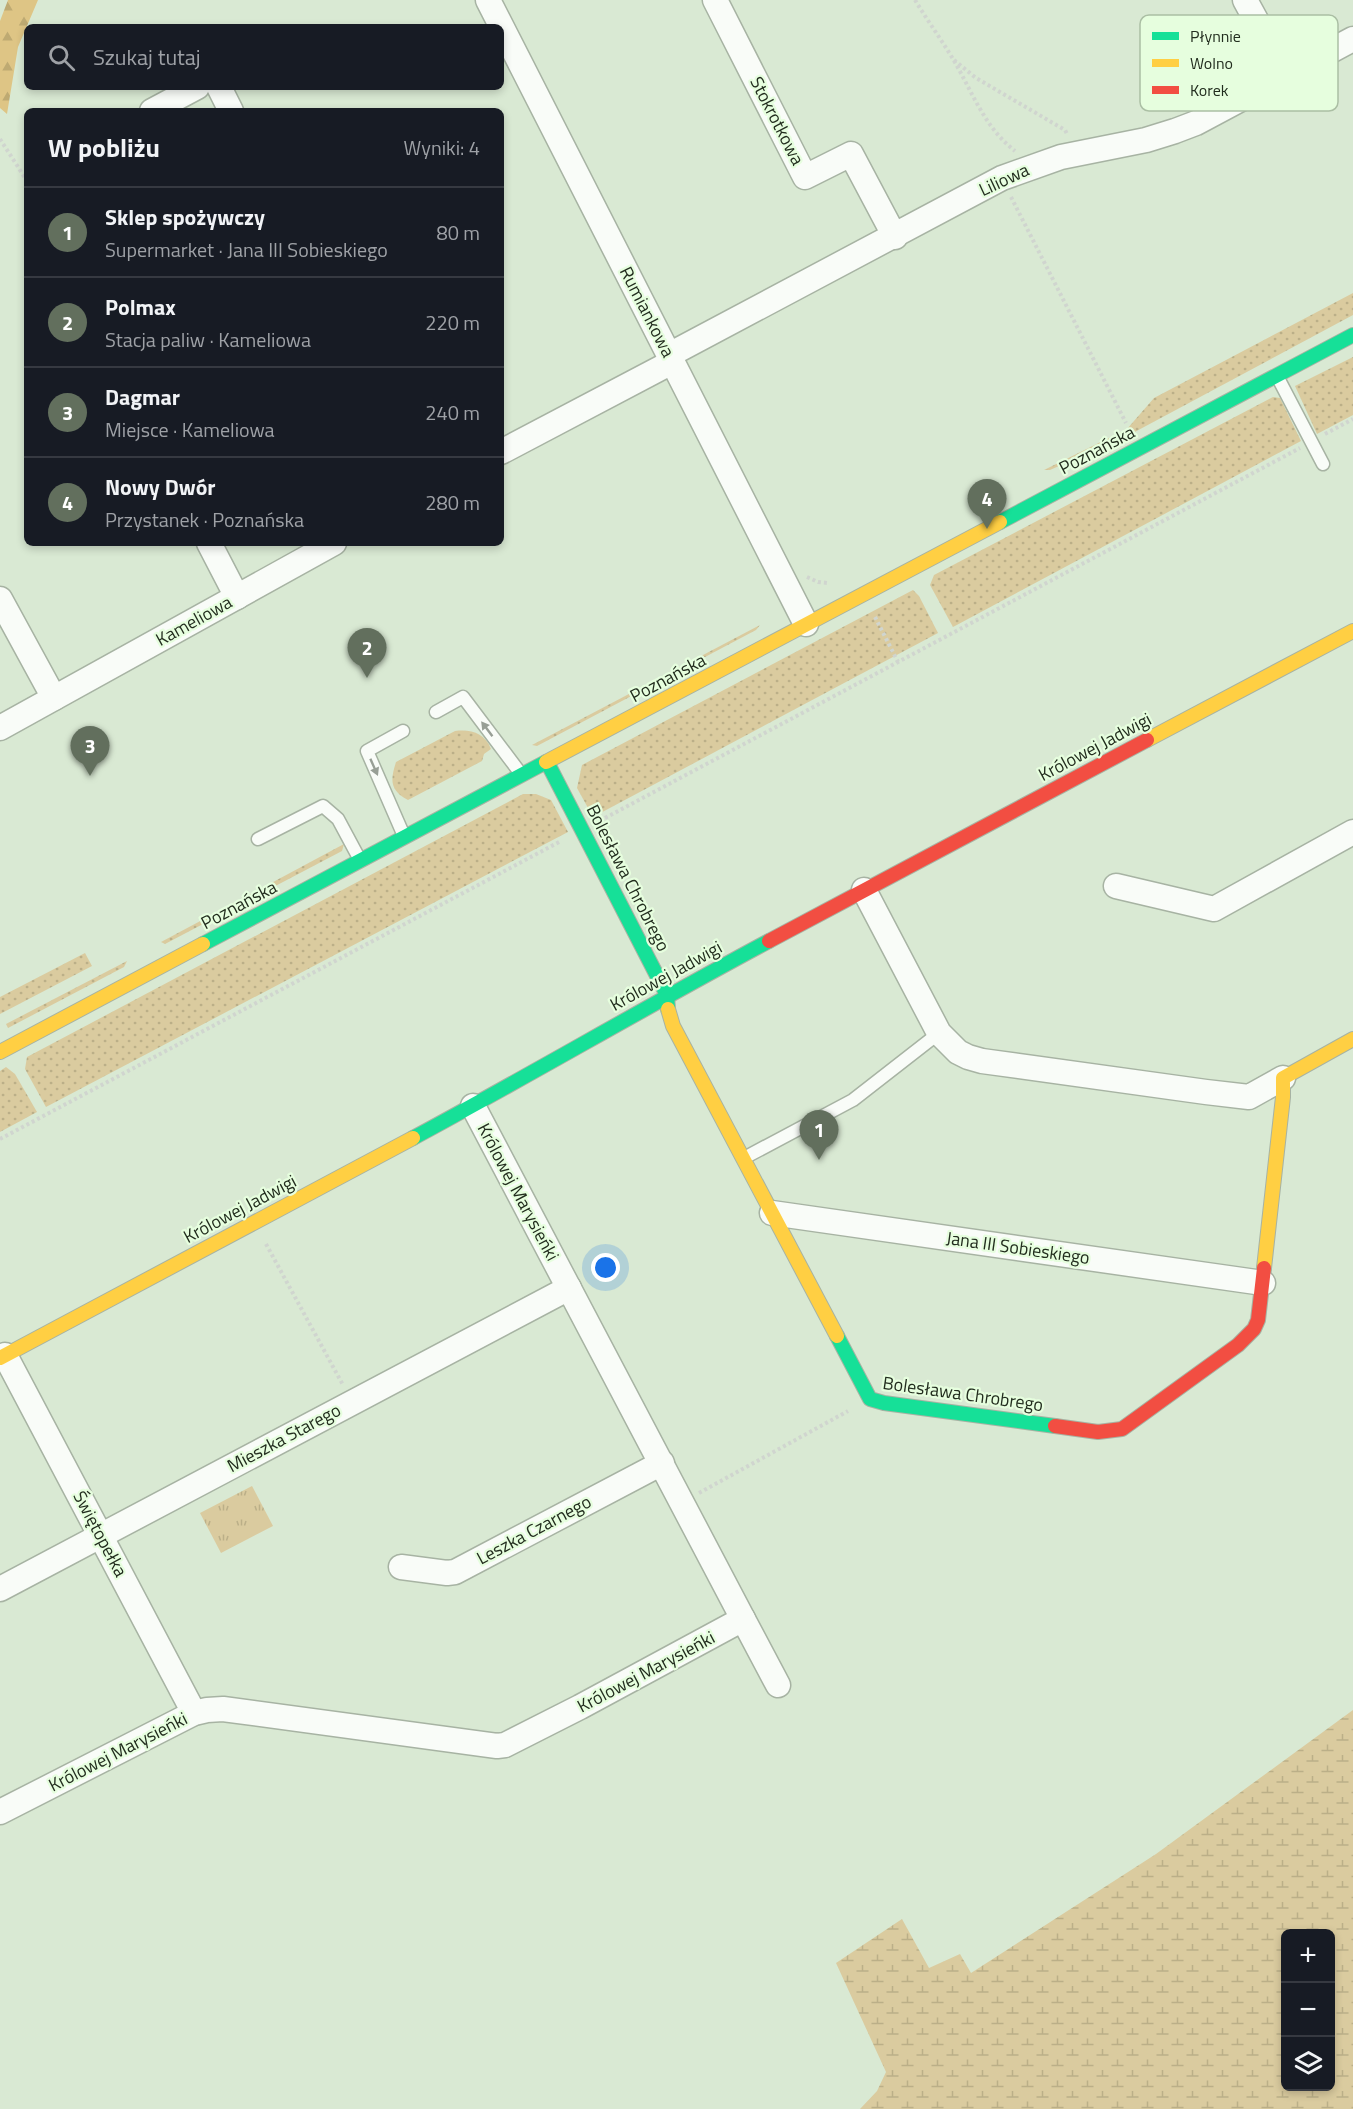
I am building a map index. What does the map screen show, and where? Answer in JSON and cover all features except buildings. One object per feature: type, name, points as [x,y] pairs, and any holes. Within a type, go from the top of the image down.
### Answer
[{"type":"street","name":"Rumiankowa","points":[[488,0],[500,24]]},
{"type":"street","name":"Stokrotkowa","points":[[715,0],[805,177],[850,154],[895,237]]},
{"type":"street","points":[[1245,0],[1253,15]]},
{"type":"street","name":"Rumiankowa","points":[[504,32],[807,624]]},
{"type":"street","name":"Liliowa","points":[[1338,47],[1353,39]]},
{"type":"street","points":[[158,108],[191,90]]},
{"type":"street","points":[[220,90],[230,108]]},
{"type":"street","name":"Liliowa","points":[[670,359],[1002,178],[1078,153],[1175,132],[1218,111]]},
{"type":"street","name":"Poznańska","points":[[0,1052],[1353,335]]},
{"type":"street","points":[[504,450],[670,359]]},
{"type":"street","points":[[211,546],[237,597]]},
{"type":"street","name":"Kameliowa","points":[[0,728],[329,546]]},
{"type":"street","points":[[0,599],[54,698]]},
{"type":"street","name":"Królowej Jadwigi","points":[[3,1356],[473,1106],[667,995],[864,890],[1350,640]]},
{"type":"street","name":"Bolesława Chrobrego","points":[[547,762],[667,995],[673,1026],[870,1399],[1098,1431],[1122,1429],[1246,1337],[1254,1329],[1258,1320],[1283,1097],[1283,1077]]},
{"type":"street","points":[[1116,886],[1214,909],[1353,832]]},
{"type":"street","points":[[864,890],[939,1033],[958,1052],[982,1061],[1249,1097],[1353,1039]]},
{"type":"street","name":"Królowej Marysieńki","points":[[0,1812],[194,1713],[207,1710],[223,1709],[497,1746],[505,1745],[743,1619],[473,1106]]},
{"type":"street","name":"Jana III Sobieskiego","points":[[772,1213],[1263,1283]]},
{"type":"street","name":"Mieszka Starego","points":[[0,1589],[569,1288]]},
{"type":"street","name":"Świętopełka","points":[[3,1356],[101,1535],[194,1713]]},
{"type":"street","name":"Leszka Czarnego","points":[[401,1567],[455,1572],[662,1463]]},
{"type":"street","points":[[743,1619],[778,1684]]},
{"type":"lane","points":[[1277,375],[1323,464]]},
{"type":"lane","points":[[436,712],[463,697],[522,775]]},
{"type":"lane","points":[[403,731],[367,751],[405,838]]},
{"type":"lane","points":[[258,839],[323,806],[338,819],[360,861]]},
{"type":"lane","points":[[743,1158],[853,1100],[939,1033]]},
{"type":"path","points":[[915,0],[953,58],[983,115],[1029,168]]},
{"type":"path","points":[[953,58],[976,78],[1065,130],[1078,153]]},
{"type":"path","points":[[0,139],[24,176]]},
{"type":"path","points":[[1002,178],[1126,423]]},
{"type":"path","points":[[0,1139],[1353,419]]},
{"type":"path","points":[[254,1222],[353,1402]]},
{"type":"path","points":[[683,1502],[870,1399]]},
{"type":"green space","points":[[8,0],[38,0],[28,24],[24,24],[7,114],[0,108],[0,21]]},
{"type":"green space","points":[[1353,293],[1353,315],[1131,434],[1050,470],[1044,470],[1127,429],[1154,398]]},
{"type":"green space","points":[[1353,357],[1353,415],[1317,434],[1295,386]]},
{"type":"green space","points":[[1273,397],[1280,398],[1301,441],[953,627],[930,585],[934,575]]},
{"type":"green space","points":[[913,590],[919,596],[938,633],[593,817],[577,788],[582,765]]},
{"type":"green space","points":[[760,625],[756,630],[537,746],[532,745]]},
{"type":"green space","points":[[455,731],[477,733],[485,739],[491,749],[484,754],[482,761],[408,800],[398,793],[392,780],[396,762]]},
{"type":"green space","points":[[523,794],[536,794],[551,800],[568,832],[46,1107],[25,1069],[27,1057]]},
{"type":"green space","points":[[344,844],[342,851],[165,944],[161,942]]},
{"type":"green space","points":[[85,953],[92,966],[0,1014],[0,997]]},
{"type":"green space","points":[[127,961],[124,967],[8,1028],[6,1024]]},
{"type":"green space","points":[[6,1067],[15,1074],[37,1112],[0,1132],[0,1071]]},
{"type":"green space","points":[[252,1486],[273,1526],[221,1553],[200,1513]]},
{"type":"green space","points":[[1353,1710],[1353,2109],[860,2109],[877,2091],[886,2072],[836,1963],[902,1919],[929,1968],[960,1954],[971,1973],[1156,1854]]},
{"type":"traffic: fast","points":[[1000,522],[1353,335]]},
{"type":"traffic: fast","points":[[203,944],[546,762]]},
{"type":"traffic: fast","points":[[547,762],[667,995],[668,1009]]},
{"type":"traffic: fast","points":[[413,1138],[769,941]]},
{"type":"traffic: fast","points":[[837,1336],[870,1399],[884,1403],[1055,1426]]},
{"type":"traffic: slow","points":[[546,762],[1000,522]]},
{"type":"traffic: slow","points":[[1147,740],[1353,631]]},
{"type":"traffic: slow","points":[[0,1052],[203,944]]},
{"type":"traffic: slow","points":[[668,1009],[673,1026],[837,1336]]},
{"type":"traffic: slow","points":[[1264,1268],[1283,1097],[1283,1078],[1353,1039]]},
{"type":"traffic: slow","points":[[0,1358],[413,1138]]},
{"type":"traffic: jam","points":[[769,941],[1147,740]]},
{"type":"traffic: jam","points":[[1055,1426],[1098,1432],[1122,1429],[1238,1345],[1254,1329],[1258,1320],[1264,1268]]},
{"type":"place","name":"Nowy Dwór","points":[[987,529]]},
{"type":"place","name":"Polmax","points":[[367,678]]},
{"type":"place","name":"Dagmar","points":[[90,776]]},
{"type":"place","name":"Sklep spożywczy","points":[[819,1160]]}]
